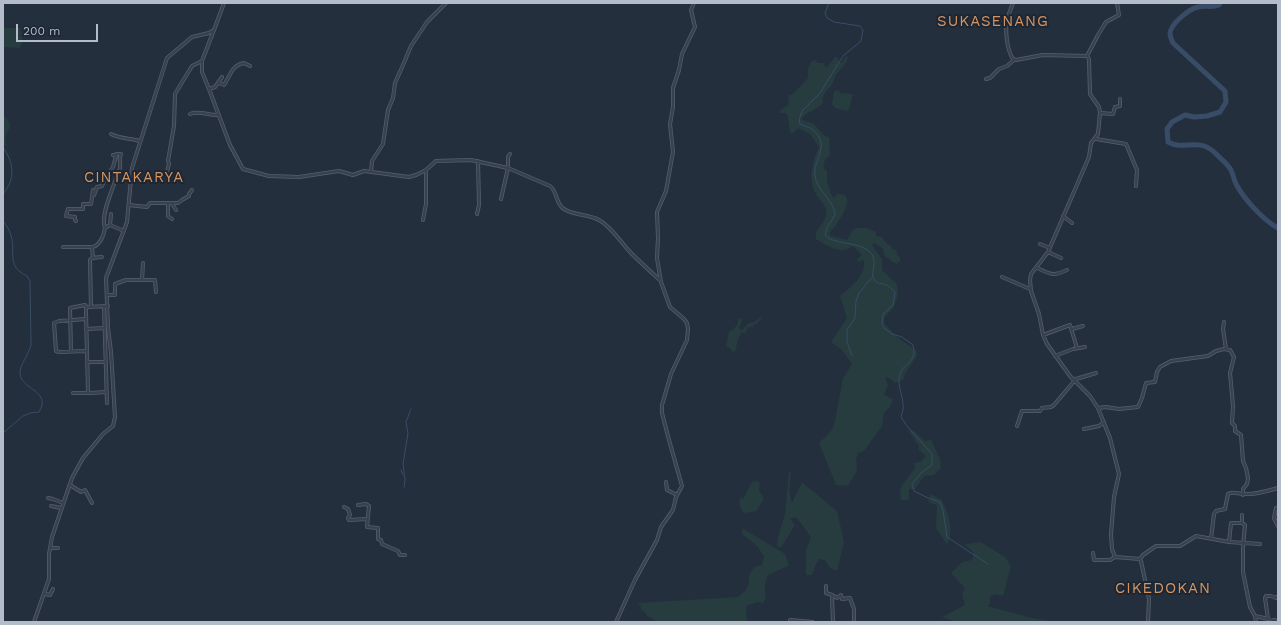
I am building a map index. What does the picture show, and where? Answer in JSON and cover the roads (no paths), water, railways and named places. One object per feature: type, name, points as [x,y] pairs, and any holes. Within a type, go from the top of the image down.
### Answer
[{"type":"street","points":[[224,3],[202,61],[202,72],[230,145],[243,169],[269,176],[298,177],[339,171],[352,175],[362,171],[409,177],[426,170],[436,161],[468,160],[508,168],[552,188],[558,202],[564,209],[579,215],[595,218],[602,222],[661,282]]},
{"type":"street","points":[[371,172],[372,161],[383,144],[388,110],[393,98],[395,83],[410,48],[427,22],[446,3]]},
{"type":"street","points":[[616,622],[635,580],[659,536],[661,529],[673,510],[682,483],[662,413],[662,405],[671,374],[687,340],[688,329],[687,323],[684,319],[670,307],[661,282],[657,258],[657,212],[666,191],[673,152],[670,124],[673,107],[673,88],[682,54],[695,27],[691,10],[694,3]]},
{"type":"street","points":[[1013,3],[1006,27],[1007,41],[1011,56],[1014,60]]},
{"type":"street","points":[[1115,557],[1112,549],[1110,534],[1114,497],[1119,474],[1110,438],[1098,408],[1087,392],[1074,380],[1055,356],[1043,335],[1039,314],[1030,289],[1030,277],[1050,248],[1089,157],[1091,143],[1098,134],[1100,113],[1099,107],[1090,94],[1090,61],[1088,56],[1106,22],[1119,15],[1117,3]]},
{"type":"street","points":[[34,622],[50,578],[50,548],[61,508],[70,485],[83,458],[94,443],[115,423],[111,352],[108,328],[107,277],[127,222],[132,168],[140,141],[167,58],[192,37],[207,34],[214,30]]},
{"type":"street","points":[[986,79],[990,78],[998,69],[1007,66],[1014,60],[1043,55],[1088,56]]},
{"type":"street","points":[[167,172],[174,126],[175,94],[192,66],[202,61]]},
{"type":"street","points":[[219,83],[225,84],[229,74],[238,65],[244,63],[250,66]]},
{"type":"street","points":[[209,89],[215,87],[222,77]]},
{"type":"street","points":[[1100,113],[1113,114],[1114,108],[1120,106],[1120,99]]},
{"type":"street","points":[[190,114],[196,112],[213,116],[219,115]]},
{"type":"street","points":[[111,134],[118,137],[140,141]]},
{"type":"street","points":[[1095,139],[1126,144],[1138,172],[1136,186]]},
{"type":"street","points":[[64,247],[92,247],[100,244],[105,228],[103,222],[120,166],[119,158],[121,154],[114,155],[113,168],[102,186],[97,187],[97,191],[92,197]]},
{"type":"street","points":[[501,199],[508,168],[508,157],[510,154]]},
{"type":"street","points":[[477,214],[479,205],[478,161]]},
{"type":"street","points":[[423,220],[426,204],[426,170]]},
{"type":"street","points":[[76,221],[75,216],[66,216],[68,209],[83,209],[83,204],[90,204],[93,190]]},
{"type":"street","points":[[129,205],[147,207],[150,203],[178,203],[189,196],[192,190]]},
{"type":"street","points":[[169,203],[174,206],[176,210]]},
{"type":"street","points":[[169,203],[168,216],[172,219]]},
{"type":"street","points":[[110,225],[111,214]]},
{"type":"street","points":[[1063,216],[1072,223]]},
{"type":"street","points":[[110,225],[124,231]]},
{"type":"street","points":[[105,228],[110,225]]},
{"type":"street","points":[[1040,244],[1050,248]]},
{"type":"street","points":[[91,307],[90,260],[93,258],[92,247]]},
{"type":"street","points":[[1048,252],[1061,258]]},
{"type":"street","points":[[93,258],[102,257]]},
{"type":"street","points":[[142,263],[142,280]]},
{"type":"street","points":[[1037,268],[1054,275],[1067,270]]},
{"type":"street","points":[[1002,277],[1030,289]]},
{"type":"street","points":[[108,295],[115,295],[115,284],[126,280],[155,280],[156,292]]},
{"type":"street","points":[[71,352],[71,307],[85,305],[86,307],[108,306]]},
{"type":"street","points":[[104,306],[107,403]]},
{"type":"street","points":[[86,307],[86,351],[90,393]]},
{"type":"street","points":[[86,319],[54,323],[55,350],[59,352],[86,351]]},
{"type":"street","points":[[1224,322],[1223,329],[1226,349]]},
{"type":"street","points":[[1043,335],[1069,325],[1072,329],[1077,348]]},
{"type":"street","points":[[1072,329],[1083,326]]},
{"type":"street","points":[[86,329],[105,328]]},
{"type":"street","points":[[1055,356],[1077,348],[1085,347]]},
{"type":"street","points":[[1098,408],[1106,407],[1119,409],[1138,407],[1146,383],[1155,382],[1157,372],[1161,366],[1171,361],[1208,356],[1216,351],[1226,349],[1231,351],[1234,356],[1230,373],[1233,406],[1232,423],[1235,426],[1235,431],[1241,435],[1243,461],[1248,481],[1243,489],[1243,494]]},
{"type":"street","points":[[87,362],[106,362]]},
{"type":"street","points":[[1016,426],[1022,411],[1037,412],[1041,411],[1042,408],[1052,407],[1074,380],[1096,373]]},
{"type":"street","points":[[73,393],[107,392]]},
{"type":"street","points":[[1084,429],[1100,426],[1104,422]]},
{"type":"street","points":[[666,482],[667,490],[677,495]]},
{"type":"street","points":[[70,485],[81,492],[85,490],[92,502]]},
{"type":"street","points":[[1211,539],[1214,514],[1216,511],[1225,509],[1227,495],[1231,492],[1243,494],[1268,491],[1278,488]]},
{"type":"street","points":[[48,498],[63,503]]},
{"type":"street","points":[[358,505],[366,504],[369,506],[367,527],[379,529],[378,539],[381,540],[382,544],[389,548],[398,550],[400,555],[405,555]]},
{"type":"street","points":[[51,506],[61,508]]},
{"type":"street","points":[[344,507],[348,508],[350,515],[348,518],[349,520],[367,519]]},
{"type":"street","points":[[1276,508],[1277,513],[1274,520],[1278,526]]},
{"type":"street","points":[[1242,515],[1242,523],[1245,525],[1243,572],[1250,607],[1255,616],[1256,622]]},
{"type":"street","points":[[1229,542],[1231,524],[1242,523]]},
{"type":"street","points":[[1140,559],[1143,555],[1158,546],[1180,546],[1196,536],[1244,544],[1260,544]]},
{"type":"street","points":[[50,548],[58,548]]},
{"type":"street","points":[[1093,553],[1094,560],[1111,560],[1115,557],[1140,559]]},
{"type":"street","points":[[1140,559],[1149,599],[1148,622]]},
{"type":"street","points":[[826,586],[826,594],[832,595],[836,598],[841,596],[842,598],[850,598],[853,607],[854,622]]},
{"type":"street","points":[[45,594],[50,594],[53,589]]},
{"type":"street","points":[[832,595],[832,622]]},
{"type":"street","points":[[1268,619],[1265,598],[1266,596],[1276,598],[1278,596]]},
{"type":"street","points":[[1255,616],[1278,620]]},
{"type":"street","points":[[790,620],[813,622]]},
{"type":"waterway","points":[[829,3],[825,13],[827,18],[834,22],[860,26],[863,30],[861,41],[843,56],[820,93],[802,111],[799,120],[800,124],[812,129],[821,142],[820,154],[815,173],[816,180],[830,201],[835,215],[827,228],[825,235],[828,238],[838,242],[856,245],[871,253],[874,261],[873,277],[875,281],[886,285],[895,293],[893,305],[883,314],[882,324],[884,328],[892,334],[902,337],[913,345],[914,351],[912,359],[902,370],[899,378],[903,406],[901,417],[932,454],[932,465],[921,473],[912,484],[914,491],[940,502],[943,510],[947,537],[988,564]]},
{"type":"waterway","points":[[1220,3],[1216,6],[1201,6],[1194,8],[1176,22],[1170,34],[1173,43],[1225,91],[1226,102],[1220,112],[1207,116],[1194,117],[1185,115],[1172,122],[1167,129],[1168,142],[1180,145],[1202,145],[1214,152],[1229,167],[1239,190],[1249,202],[1260,215],[1278,228]]},
{"type":"waterway","points":[[3,147],[7,153],[12,171],[10,183],[3,194]]},
{"type":"waterway","points":[[3,221],[12,238],[13,259],[15,265],[19,271],[27,276],[30,281],[31,345],[21,367],[20,374],[26,384],[42,399],[42,405],[39,412],[30,413],[23,416],[3,433]]},
{"type":"waterway","points":[[852,356],[847,342],[847,330],[855,318],[856,301],[859,293],[873,276]]},
{"type":"waterway","points":[[404,487],[405,480],[403,464],[408,433],[406,422],[411,409]]},
{"type":"waterway","points":[[401,470],[403,475]]},
{"type":"district","name":"SUKASENANG","points":[[993,22]]},
{"type":"district","name":"CINTAKARYA","points":[[134,178]]},
{"type":"district","name":"CIKEDOKAN","points":[[1163,589]]}]
